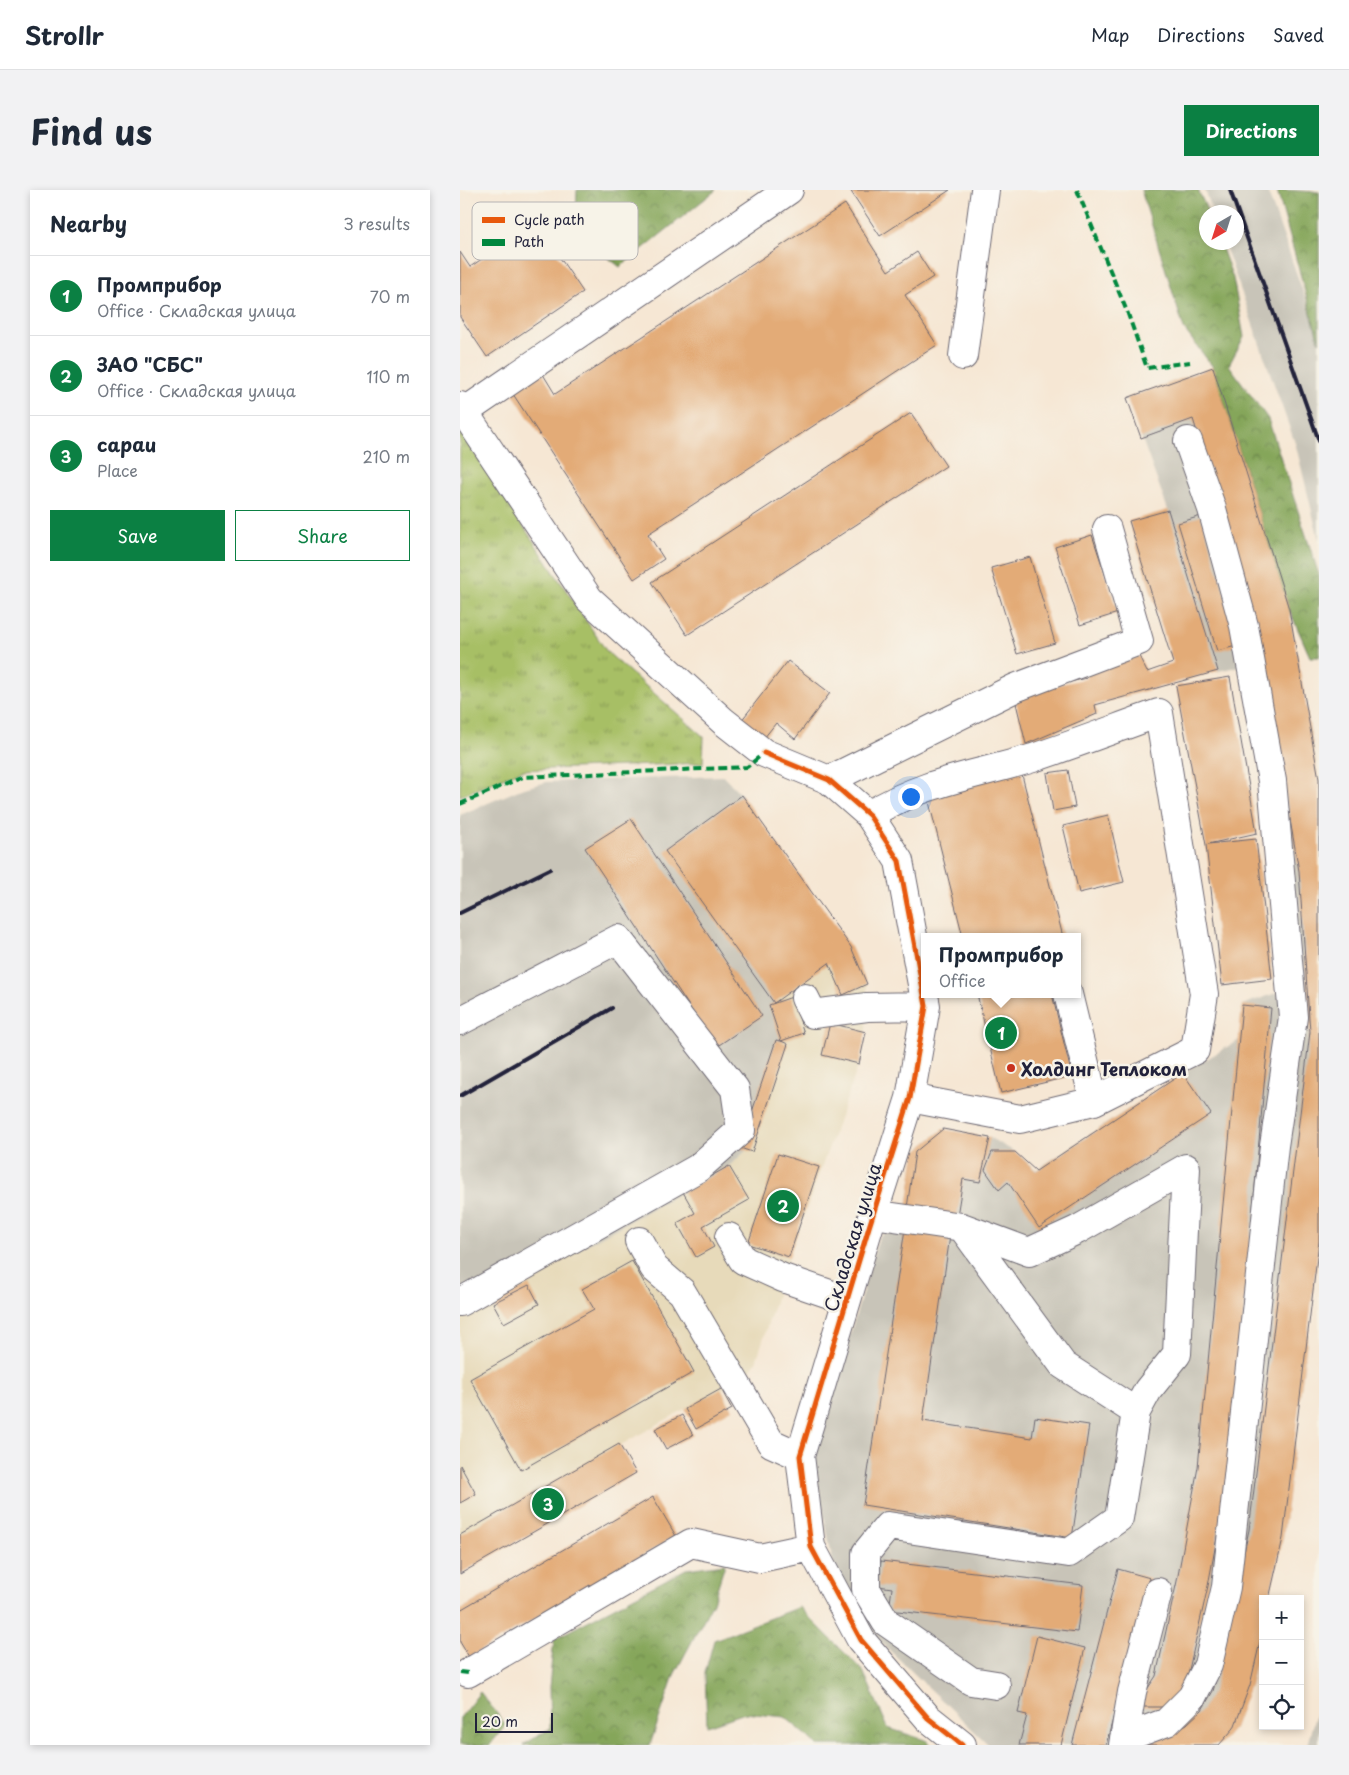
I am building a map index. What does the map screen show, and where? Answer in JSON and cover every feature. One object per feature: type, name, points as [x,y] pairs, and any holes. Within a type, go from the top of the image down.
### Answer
[{"type":"street","points":[[462,409],[789,190]]},
{"type":"street","points":[[963,356],[985,190]]},
{"type":"street","name":"Складская улица","points":[[462,409],[589,600],[723,721],[764,753],[829,780],[869,814],[899,861],[921,979]]},
{"type":"street","points":[[1123,1742],[1167,1722],[1192,1697],[1208,1665],[1226,1587],[1274,1146],[1293,1017],[1271,771],[1244,626],[1212,509],[1188,441]]},
{"type":"street","points":[[829,780],[1015,688],[1139,641],[1107,529]]},
{"type":"street","points":[[869,814],[894,799],[930,785],[1033,758],[1159,713],[1204,994],[1195,1050],[1094,1101],[1020,1120],[910,1098]]},
{"type":"street","points":[[460,1021],[618,939],[735,1089],[741,1130],[698,1168],[460,1302]]},
{"type":"street","points":[[805,998],[814,1014],[867,1007],[926,1006]]},
{"type":"street","name":"Складская улица","points":[[925,998],[926,1006],[910,1098],[800,1456],[811,1546],[861,1640],[928,1718],[962,1745]]},
{"type":"street","points":[[1069,998],[1094,1101]]},
{"type":"street","points":[[873,1214],[962,1227],[1029,1252],[1077,1230],[1186,1168],[1177,1354],[1148,1390],[1136,1412],[1119,1518],[1069,1553],[888,1526],[866,1553],[866,1589],[886,1622],[971,1681],[996,1685]]},
{"type":"street","points":[[962,1227],[1063,1366],[1136,1412]]},
{"type":"street","points":[[729,1237],[743,1260],[783,1278],[847,1300]]},
{"type":"street","points":[[639,1241],[654,1268],[682,1292],[771,1443],[800,1456]]},
{"type":"street","points":[[468,1673],[691,1543],[760,1558],[811,1546]]},
{"type":"street","points":[[1123,1742],[1132,1692],[1158,1592]]},
{"type":"shaded area","points":[[1205,190],[1267,190],[1319,337],[1319,540],[1296,446],[1226,250],[1244,250],[1244,205],[1210,205]]},
{"type":"shaded area","points":[[1213,367],[1289,609],[1319,779],[1319,1241],[1283,1538],[1270,1595],[1259,1595],[1259,1646],[1250,1685],[1234,1728],[1219,1745],[989,1745],[883,1644],[853,1608],[834,1567],[813,1460],[879,1237],[890,1230],[907,1208],[915,1152],[943,1129],[990,1138],[1015,1152],[1036,1170],[1183,1073],[1239,1040],[1242,1005],[1282,991],[1265,782],[1240,666],[1218,671],[1168,510],[1127,398]]},
{"type":"shaded area","points":[[723,776],[742,795],[665,851],[774,1003],[781,1041],[747,1150],[729,1166],[460,1315],[460,815],[521,789],[547,782]]},
{"type":"shaded area","points":[[851,947],[867,984],[866,1032],[859,1064],[789,1257],[756,1362],[746,1376],[722,1389],[732,1409],[696,1429],[685,1409],[460,1535],[460,1315],[729,1166],[747,1150],[774,1003]]},
{"type":"shaded area","points":[[1319,1701],[1319,1745],[1307,1745]]},
{"type":"green space","points":[[577,190],[716,190],[638,253],[638,202],[576,202]]},
{"type":"green space","points":[[1141,190],[1198,190],[1205,205],[1199,205],[1199,250],[1223,250],[1233,278],[1244,337],[1229,365],[1268,419],[1319,575],[1319,657],[1310,657],[1289,609],[1213,367],[1184,329]]},
{"type":"green space","points":[[1277,190],[1319,192],[1319,342]]},
{"type":"green space","points":[[611,260],[629,260],[620,267]]},
{"type":"green space","points":[[460,431],[607,652],[704,737],[703,763],[522,770],[460,796]]},
{"type":"green space","points":[[725,1564],[713,1602],[674,1675],[650,1745],[523,1745],[550,1729],[549,1687],[554,1639],[686,1569]]},
{"type":"green space","points":[[799,1607],[863,1671],[888,1728],[928,1741],[929,1745],[818,1745],[785,1717],[745,1713],[707,1726],[705,1673],[714,1640]]},
{"type":"green space","points":[[480,1692],[506,1725],[490,1745],[460,1745],[460,1718]]},
{"type":"building","points":[[850,190],[950,190],[880,236]]},
{"type":"building","points":[[845,204],[888,271],[917,252],[933,277],[905,295],[937,345],[648,534],[664,559],[634,579],[511,391],[541,371],[555,394]]},
{"type":"building","points":[[460,252],[470,267],[480,260],[561,260],[583,292],[487,357],[460,317]]},
{"type":"building","points":[[1213,367],[1289,609],[1319,779],[1319,1241],[1283,1538],[1270,1595],[1259,1595],[1259,1646],[1250,1685],[1234,1728],[1219,1745],[1139,1745],[1165,1737],[1187,1724],[1202,1710],[1213,1691],[1217,1677],[1249,1530],[1310,1032],[1299,871],[1255,620],[1193,419],[1141,438],[1127,398]]},
{"type":"building","points":[[911,413],[946,466],[687,635],[652,582]]},
{"type":"building","points":[[1168,510],[1218,671],[1095,705],[1097,714],[1026,744],[1014,695],[1087,678],[1085,674],[1139,656],[1147,672],[1173,663],[1129,521]]},
{"type":"building","points":[[1201,516],[1240,645],[1217,651],[1178,523]]},
{"type":"building","points":[[1092,535],[1118,613],[1080,625],[1055,547]]},
{"type":"building","points":[[1030,557],[1055,643],[1017,654],[991,568]]},
{"type":"building","points":[[788,661],[830,693],[795,739],[776,723],[764,738],[741,721]]},
{"type":"building","points":[[1230,677],[1257,833],[1208,844],[1256,839],[1272,979],[1222,985],[1206,845],[1176,686]]},
{"type":"building","points":[[1068,770],[1075,807],[1053,811],[1047,773]]},
{"type":"building","points":[[1021,771],[1062,933],[962,933],[927,794]]},
{"type":"building","points":[[742,795],[851,947],[867,984],[843,995],[829,963],[774,1003],[665,851]]},
{"type":"building","points":[[1108,815],[1124,882],[1079,893],[1063,826]]},
{"type":"building","points":[[631,819],[762,1016],[716,1047],[585,848]]},
{"type":"building","points":[[792,997],[804,1033],[781,1041],[769,1005]]},
{"type":"building","points":[[978,998],[1053,998],[1072,1076],[1001,1093]]},
{"type":"building","points":[[1242,1005],[1271,1008],[1229,1473],[1208,1586],[1186,1683],[1171,1707],[1142,1707],[1146,1691],[1156,1676],[1177,1581],[1198,1467]]},
{"type":"building","points":[[830,1023],[866,1032],[859,1064],[822,1055]]},
{"type":"building","points":[[776,1040],[788,1044],[752,1152],[740,1148]]},
{"type":"building","points":[[1183,1073],[1211,1114],[1039,1228],[1008,1182],[999,1190],[985,1170],[992,1152],[1015,1152],[1036,1171]]},
{"type":"building","points":[[943,1129],[990,1138],[980,1182],[963,1179],[957,1216],[907,1208],[915,1152]]},
{"type":"building","points":[[778,1154],[819,1167],[789,1257],[748,1244]]},
{"type":"building","points":[[729,1166],[749,1200],[703,1226],[714,1247],[696,1257],[677,1223],[695,1213],[683,1192]]},
{"type":"building","points":[[905,1229],[950,1236],[923,1421],[1032,1438],[1035,1417],[1089,1425],[1072,1538],[863,1505]]},
{"type":"building","points":[[632,1261],[694,1372],[521,1470],[470,1379],[594,1309],[582,1289]]},
{"type":"building","points":[[529,1285],[539,1304],[504,1323],[493,1303]]},
{"type":"building","points":[[721,1389],[732,1409],[696,1429],[685,1409]]},
{"type":"building","points":[[682,1415],[693,1435],[666,1449],[655,1429]]},
{"type":"building","points":[[619,1444],[636,1473],[460,1574],[460,1535]]},
{"type":"building","points":[[460,1465],[476,1494],[460,1503]]},
{"type":"building","points":[[653,1497],[676,1536],[469,1657],[460,1642],[460,1610]]},
{"type":"building","points":[[881,1561],[1083,1585],[1077,1632],[889,1610],[892,1588],[878,1586]]},
{"type":"building","points":[[1118,1569],[1150,1578],[1106,1745],[1072,1745]]},
{"type":"building","points":[[1037,1636],[1085,1648],[1061,1745],[1019,1745],[1027,1715],[1018,1713]]},
{"type":"railway","points":[[1230,190],[1319,441]]},
{"type":"railway","points":[[460,913],[550,869]]},
{"type":"railway","points":[[460,1096],[612,1008]]},
{"type":"marked path","points":[[1077,190],[1128,314],[1147,368],[1190,362]]},
{"type":"marked path","points":[[460,804],[523,777],[747,767],[764,753]]},
{"type":"marked path","points":[[460,1672],[468,1673]]},
{"type":"cycle path","points":[[764,753],[829,780],[869,815],[899,861],[921,979]]},
{"type":"cycle path","points":[[925,998],[926,1006],[910,1098],[800,1456],[811,1547],[861,1640],[928,1718],[962,1745]]},
{"type":"place","name":"Промприбор","points":[[1001,1033]]},
{"type":"place","name":"Холдинг Теплоком","points":[[1011,1068]]},
{"type":"place","name":"ЗАО \"СБС\"","points":[[783,1206]]},
{"type":"place","name":"сараи","points":[[548,1504]]}]
